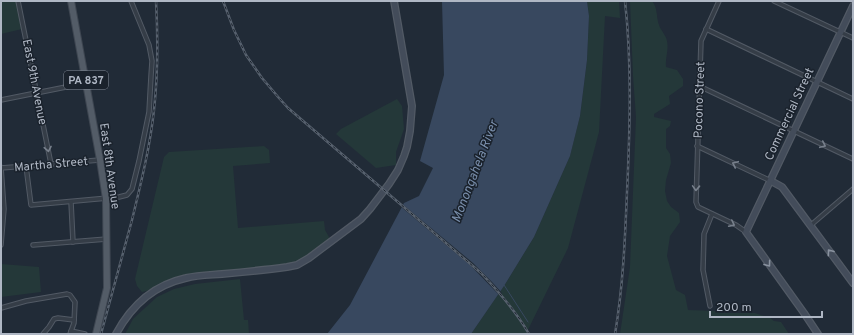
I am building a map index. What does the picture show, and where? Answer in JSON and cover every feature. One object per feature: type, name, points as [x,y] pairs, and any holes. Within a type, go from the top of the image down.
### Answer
[{"type":"main road","name":"East 8th Avenue","points":[[72,2],[106,199],[107,288],[96,334]]},
{"type":"street","name":"East 9th Avenue","points":[[18,1],[51,164]]},
{"type":"street","points":[[26,166],[31,205],[119,198],[127,195],[132,189],[149,112],[152,61],[149,44],[132,1]]},
{"type":"street","points":[[116,334],[125,318],[136,305],[160,287],[176,280],[195,276],[287,267],[297,264],[310,258],[356,223],[370,209],[398,170],[407,147],[410,131],[412,106],[394,1]]},
{"type":"street","name":"Pocono Street","points":[[712,214],[698,207],[696,202],[697,146],[701,41],[719,1]]},
{"type":"street","points":[[774,1],[780,2],[853,38]]},
{"type":"street","name":"Commercial Street","points":[[746,232],[853,6]]},
{"type":"street","points":[[706,28],[853,99]]},
{"type":"street","points":[[1,100],[86,83]]},
{"type":"street","points":[[699,86],[853,159]]},
{"type":"street","points":[[697,146],[782,187],[853,283]]},
{"type":"street","name":"Martha Street","points":[[1,168],[100,160]]},
{"type":"street","points":[[1,168],[4,209],[1,245]]},
{"type":"street","points":[[810,225],[852,190]]},
{"type":"street","points":[[852,190],[853,196]]},
{"type":"street","points":[[71,202],[73,242]]},
{"type":"street","points":[[710,306],[703,270],[704,234],[712,214],[736,225],[746,232],[818,334]]},
{"type":"street","points":[[33,245],[107,239]]},
{"type":"street","points":[[1,308],[26,300],[67,294],[70,295],[75,302],[74,320],[71,332],[85,334]]},
{"type":"street","points":[[43,334],[54,319],[74,320]]},
{"type":"green space","points":[[1,1],[17,1],[22,29],[1,34]]},
{"type":"green space","points":[[587,1],[619,1],[620,18],[605,16],[599,132],[568,248],[526,334],[471,334],[504,286],[534,237],[570,156],[580,116],[587,60],[589,16]]},
{"type":"green space","points":[[630,1],[652,1],[656,10],[659,25],[667,41],[668,48],[666,67],[677,70],[683,79],[683,86],[669,96],[670,104],[654,114],[654,117],[671,121],[670,126],[666,129],[666,148],[670,154],[671,163],[666,180],[665,191],[667,201],[671,207],[679,213],[680,222],[670,236],[667,256],[676,290],[685,295],[688,310],[715,311],[721,313],[755,313],[770,318],[774,321],[781,322],[789,334],[620,334],[630,267],[636,117]]},
{"type":"green space","points":[[397,99],[402,106],[404,129],[396,152],[396,165],[376,168],[336,134],[341,129]]},
{"type":"green space","points":[[264,146],[269,150],[270,163],[233,166],[238,228],[324,221],[325,230],[329,237],[328,241],[301,261],[288,265],[180,276],[142,292],[137,286],[135,279],[164,157],[169,152]]},
{"type":"green space","points":[[1,264],[39,267],[41,292],[1,297]]},
{"type":"green space","points":[[240,279],[244,320],[248,320],[249,334],[125,334],[133,319],[157,297],[174,289],[195,284]]},
{"type":"water","name":"Monongahela River","points":[[442,1],[587,1],[589,16],[587,60],[580,116],[570,156],[534,237],[504,286],[471,334],[327,334],[350,305],[404,203],[419,196],[433,168],[420,161],[444,75]]},
{"type":"pier","points":[[401,203],[473,263],[502,293],[500,296],[471,266],[400,206]]},
{"type":"waterway","points":[[504,285],[528,322]]},
{"type":"railway","points":[[101,334],[132,220],[150,138],[157,69],[156,1]]},
{"type":"railway","points":[[223,1],[234,30],[246,55],[262,78],[288,108],[481,273],[519,317],[529,334]]},
{"type":"railway","points":[[615,334],[623,263],[629,144],[630,72],[625,1]]}]
